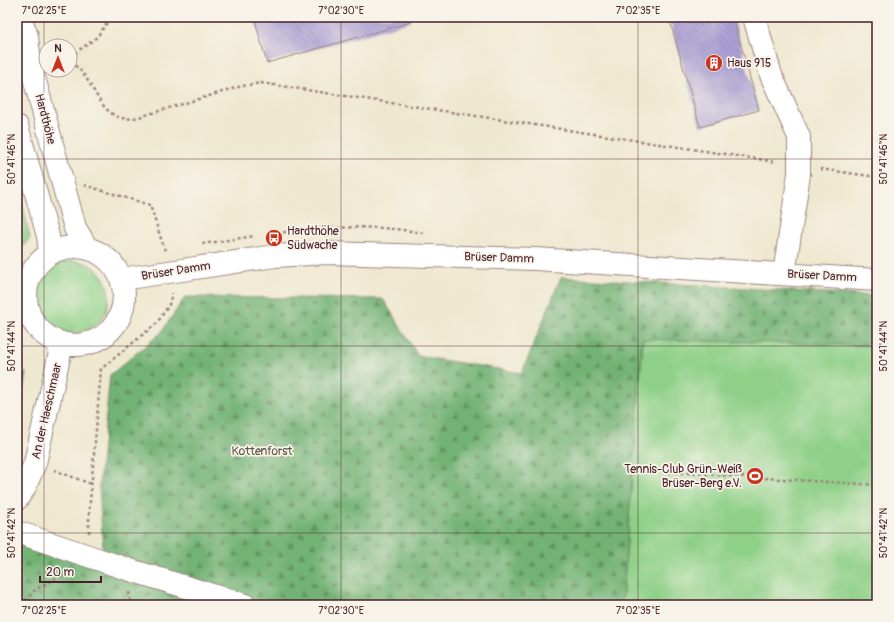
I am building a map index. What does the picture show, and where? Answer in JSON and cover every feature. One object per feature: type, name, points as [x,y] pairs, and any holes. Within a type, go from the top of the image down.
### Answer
[{"type":"street","name":"Hardthöhe","points":[[20,17],[27,36],[23,64],[54,152],[75,228],[87,248]]},
{"type":"street","points":[[754,17],[771,75],[799,137],[800,166],[784,274]]},
{"type":"street","points":[[17,126],[48,236],[50,254]]},
{"type":"street","points":[[36,190],[62,182]]},
{"type":"street","points":[[68,247],[87,248],[102,255],[114,265],[122,280],[125,297],[121,314],[112,330],[98,340],[80,346],[62,344],[49,338],[38,329],[30,317],[26,303],[26,289],[30,275],[38,263],[50,254],[68,247]]},
{"type":"street","name":"Brüser Damm","points":[[122,280],[275,256],[327,253],[535,259],[877,280]]},
{"type":"street","name":"An der Haeschmaar","points":[[17,498],[25,487],[35,463],[62,344]]},
{"type":"street","points":[[17,532],[245,605]]},
{"type":"path","points":[[78,52],[97,37],[111,17]]},
{"type":"path","points":[[78,68],[106,110],[117,117],[124,119],[140,117],[242,86],[261,84],[877,177]]},
{"type":"path","points":[[62,182],[75,182],[150,205],[165,252]]},
{"type":"path","points":[[21,605],[36,589],[101,560],[90,538],[89,514],[91,484],[35,463]]},
{"type":"path","points":[[669,472],[877,485]]},
{"type":"green space","points":[[17,181],[30,238],[17,253]]},
{"type":"green space","points":[[66,261],[80,261],[87,263],[99,271],[107,283],[109,297],[107,311],[99,323],[87,331],[80,333],[66,333],[59,331],[47,323],[39,311],[37,304],[37,290],[39,283],[47,271],[59,263]]},
{"type":"green space","name":"Kottenforst","points":[[561,277],[877,296],[877,346],[643,339],[622,605],[17,605],[17,533],[104,564],[99,486],[110,375],[161,333],[185,297],[383,299],[418,356],[522,373]]},
{"type":"green space","name":"Tennis-Club Grün-Weiß Brüser-Berg e.V.","points":[[643,338],[877,346],[877,605],[622,605]]},
{"type":"green space","points":[[17,369],[26,373],[17,426]]},
{"type":"building","points":[[254,17],[410,17],[411,22],[267,63]]},
{"type":"building","name":"Haus 915","points":[[669,17],[733,17],[759,110],[700,127]]},
{"type":"place","name":"Haus 915","points":[[714,63]]},
{"type":"place","name":"Hardthöhe Südwache","points":[[274,238]]},
{"type":"place","name":"Tennis-Club Grün-Weiß Brüser-Berg e.V.","points":[[755,476]]}]
